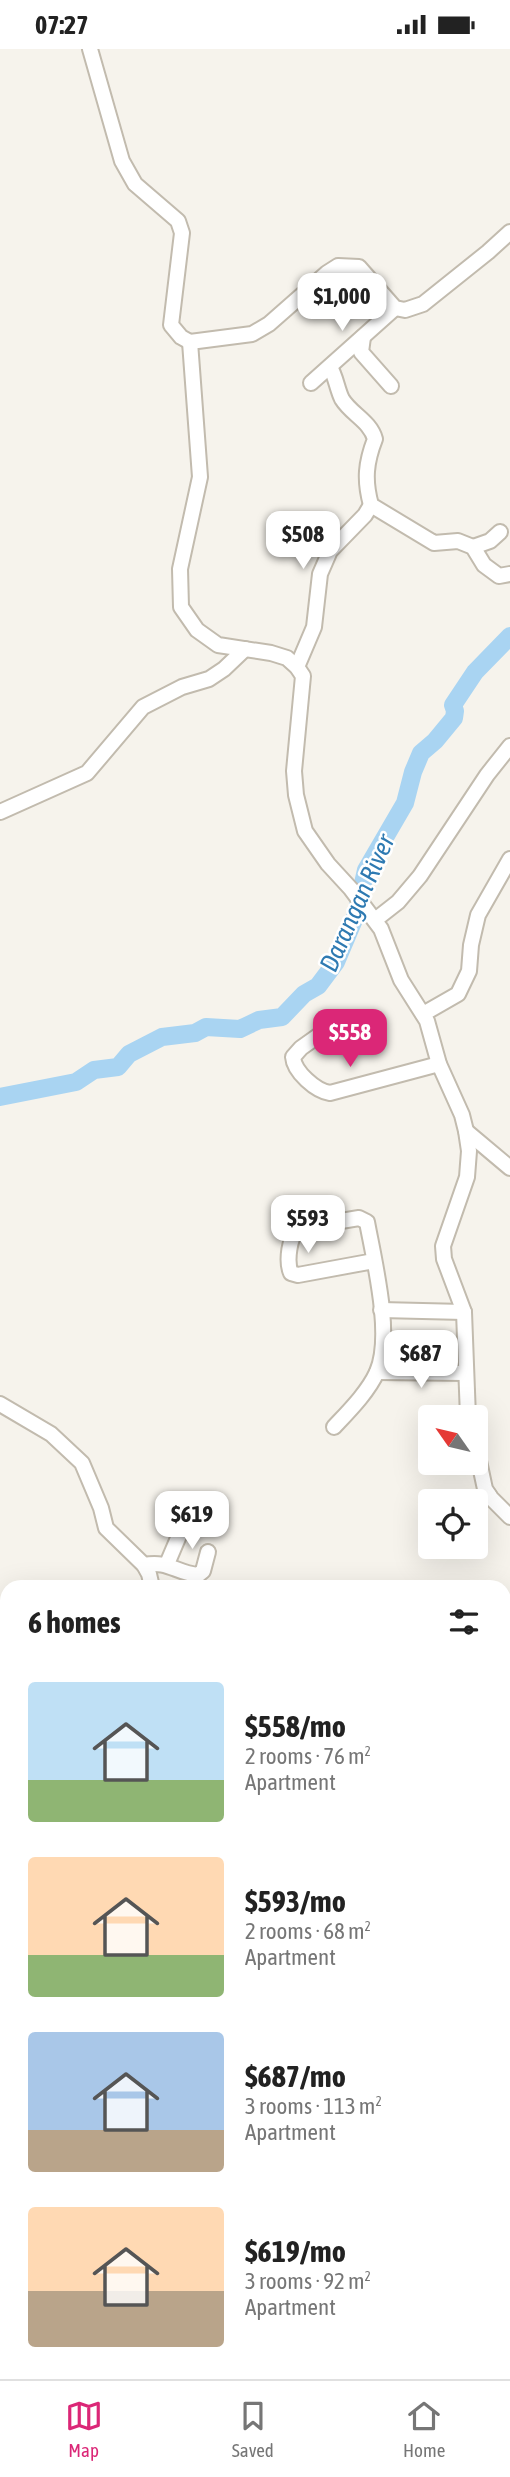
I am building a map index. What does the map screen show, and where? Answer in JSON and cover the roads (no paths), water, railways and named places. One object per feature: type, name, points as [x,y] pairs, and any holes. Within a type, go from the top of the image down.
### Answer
[{"type":"street","points":[[90,49],[122,161],[135,184],[178,221],[182,233],[171,325],[181,337],[190,342],[252,334],[269,324],[338,265],[359,267],[395,307],[405,310],[423,305],[510,232]]},
{"type":"street","points":[[311,383],[395,307]]},
{"type":"street","points":[[363,337],[360,352],[391,386]]},
{"type":"street","points":[[190,342],[200,477],[180,569],[181,607],[197,630],[218,645],[288,658],[303,676],[294,771],[296,795],[305,831],[381,929],[401,980],[427,1021],[439,1064],[462,1115],[469,1151],[467,1177],[443,1246],[444,1259],[464,1311],[467,1405]]},
{"type":"street","points":[[330,367],[341,398],[374,434],[366,466],[365,485],[371,505],[433,543],[458,541],[473,547],[484,565],[499,576],[510,573]]},
{"type":"street","points":[[298,667],[314,627],[320,574],[330,551],[365,515],[371,505]]},
{"type":"street","points":[[473,547],[489,541],[500,532]]},
{"type":"street","points":[[0,812],[87,773],[143,707],[182,687],[209,679],[245,649]]},
{"type":"street","points":[[373,917],[398,902],[420,876],[487,775],[510,746]]},
{"type":"street","points":[[423,1014],[458,994],[469,971],[471,945],[478,915],[510,859]]},
{"type":"street","points":[[338,1021],[301,1048],[293,1058],[293,1064],[322,1092],[330,1093],[439,1064]]},
{"type":"street","points":[[466,1131],[510,1168]]},
{"type":"street","points":[[334,1427],[377,1373],[383,1346],[381,1310],[374,1261],[367,1222],[359,1219],[295,1230],[292,1235],[288,1267],[291,1273],[298,1275],[374,1261]]},
{"type":"street","points":[[381,1310],[464,1311]]},
{"type":"street","points":[[377,1373],[466,1373]]},
{"type":"street","points":[[2,1410],[51,1434],[82,1463],[106,1528],[144,1565],[150,1580]]},
{"type":"street","points":[[482,1475],[485,1489],[510,1517]]},
{"type":"street","points":[[167,1564],[184,1524]]},
{"type":"street","points":[[144,1565],[167,1564],[198,1575],[203,1571],[208,1552]]},
{"type":"waterway","name":"Darangan River","points":[[0,1097],[76,1082],[94,1070],[118,1067],[129,1054],[162,1037],[195,1033],[206,1027],[240,1029],[259,1020],[282,1017],[304,994],[318,986],[336,962],[356,915],[366,870],[405,803],[421,753],[454,718],[453,705],[475,672],[510,636]]}]
